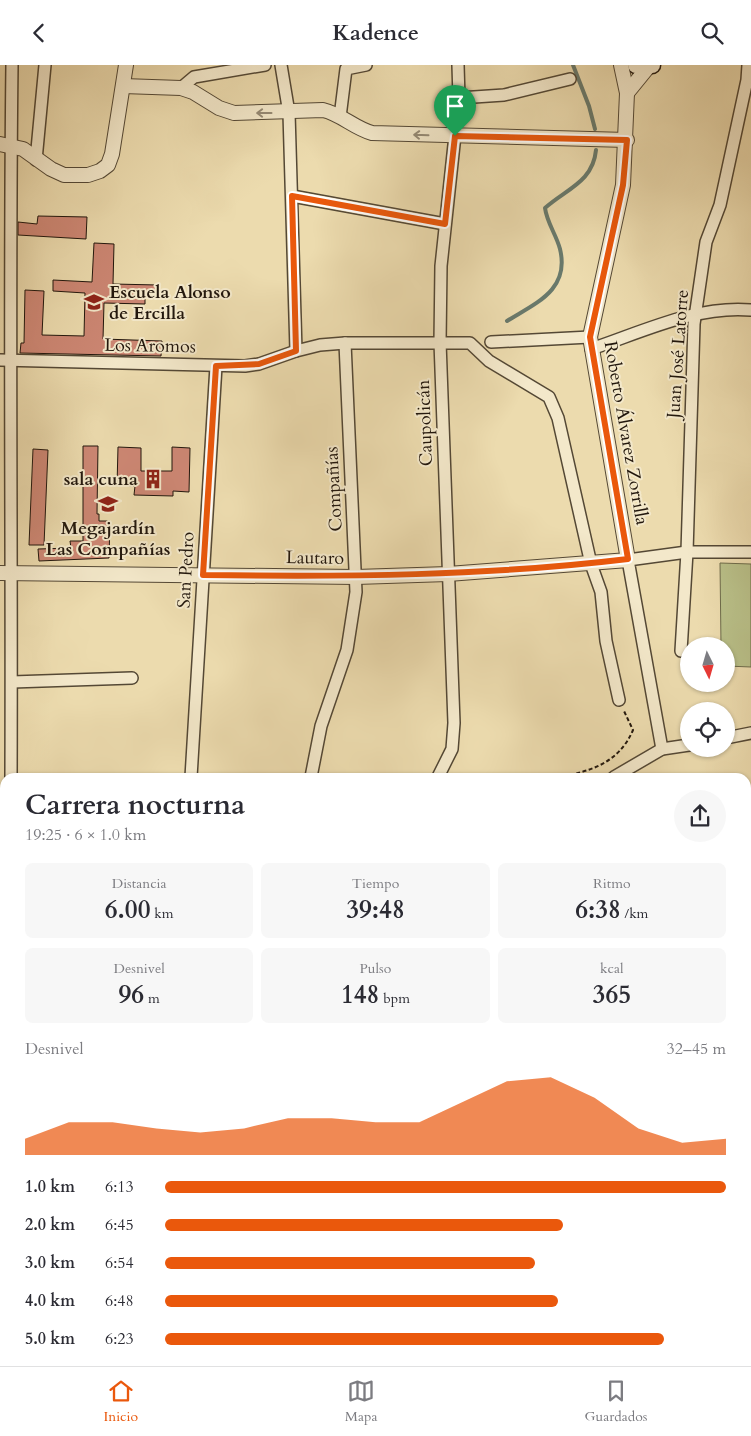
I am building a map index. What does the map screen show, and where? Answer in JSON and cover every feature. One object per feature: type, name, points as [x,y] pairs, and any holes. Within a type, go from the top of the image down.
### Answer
[{"type":"street","points":[[11,773],[6,721],[12,682],[6,574],[5,144],[12,65]]},
{"type":"street","points":[[36,159],[45,65]]},
{"type":"street","points":[[5,144],[23,149],[64,175],[88,175],[100,171],[108,165],[112,153],[126,65]]},
{"type":"street","points":[[182,88],[194,77],[264,65]]},
{"type":"street","points":[[281,65],[289,113],[296,351]]},
{"type":"street","points":[[340,117],[346,69],[366,65]]},
{"type":"street","name":"Caupolicán","points":[[440,773],[452,749],[454,723],[440,342],[445,224],[459,98],[458,65]]},
{"type":"street","name":"Roberto Álvarez Zorrilla","points":[[621,65],[627,93],[627,140],[623,185],[591,343],[662,749]]},
{"type":"street","points":[[627,93],[646,65]]},
{"type":"street","name":"Juan José Latorre","points":[[682,637],[696,314],[706,242],[720,205],[749,80],[748,65]]},
{"type":"street","points":[[459,98],[504,95],[570,79]]},
{"type":"street","points":[[123,86],[182,88],[193,92],[219,108],[234,113],[289,113],[324,110],[340,117],[358,129],[372,133],[627,140]]},
{"type":"street","points":[[292,196],[445,224]]},
{"type":"street","points":[[491,342],[591,343],[696,314],[721,310],[751,310]]},
{"type":"street","name":"Los Aromos","points":[[5,360],[216,366],[259,364],[296,351],[345,343],[470,343],[489,361],[549,397],[558,418],[591,564]]},
{"type":"street","name":"Compañías","points":[[312,773],[322,726],[347,649],[354,611],[356,577],[345,343]]},
{"type":"street","name":"San Pedro","points":[[191,773],[216,366]]},
{"type":"street","points":[[628,559],[687,552],[751,552]]},
{"type":"street","name":"Lautaro","points":[[6,574],[356,577],[448,574],[591,564],[628,559]]},
{"type":"street","points":[[591,564],[601,592],[606,641],[619,700]]},
{"type":"street","points":[[12,682],[132,678]]},
{"type":"street","points":[[735,736],[751,733]]},
{"type":"street","points":[[621,773],[662,749],[680,746]]},
{"type":"path","points":[[583,773],[603,765],[627,746],[633,730],[619,700]]},
{"type":"green space","points":[[720,563],[751,564],[751,667],[735,666],[735,637],[721,637]]},
{"type":"building","points":[[38,216],[87,217],[86,239],[18,235],[18,222],[37,224]]},
{"type":"building","points":[[94,243],[114,244],[113,284],[158,285],[158,296],[145,296],[145,304],[104,303],[103,339],[162,341],[161,356],[20,353],[21,343],[24,343],[25,290],[44,291],[42,335],[84,336],[85,293],[53,291],[53,280],[92,282]]},
{"type":"building","points":[[83,446],[98,446],[97,514],[99,514],[99,521],[110,521],[109,558],[39,561],[38,549],[71,548],[70,541],[83,541]]},
{"type":"building","name":"sala cuna","points":[[118,447],[141,448],[141,471],[172,471],[172,447],[190,448],[189,492],[173,491],[173,496],[134,495],[135,486],[117,486]]},
{"type":"building","points":[[33,449],[48,450],[44,545],[29,545]]},
{"type":"waterway","points":[[573,65],[589,106],[595,129]]},
{"type":"waterway","points":[[507,321],[539,301],[555,285],[560,275],[562,263],[560,249],[545,208],[584,177],[590,170],[596,150]]},
{"type":"place","name":"Escuela Alonso de Ercilla","points":[[94,302]]},
{"type":"place","name":"sala cuna","points":[[153,479]]},
{"type":"place","name":"Megajardín Las Compañías","points":[[108,504]]},
{"type":"route","points":[[455,136],[627,140],[623,185],[590,337],[628,559],[591,564],[448,574],[356,577],[203,575],[216,366],[259,364],[296,351],[292,196],[445,224],[455,136]]}]
